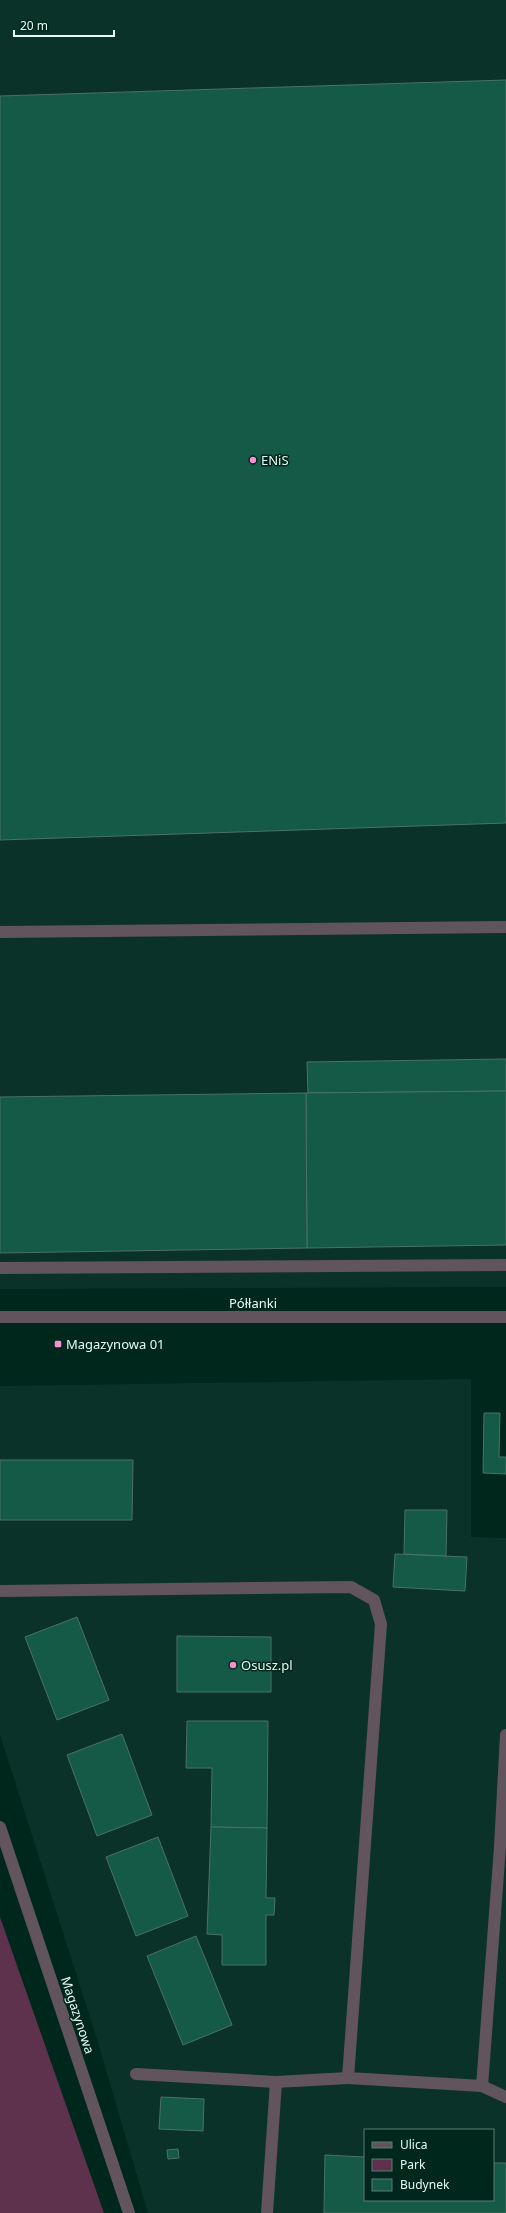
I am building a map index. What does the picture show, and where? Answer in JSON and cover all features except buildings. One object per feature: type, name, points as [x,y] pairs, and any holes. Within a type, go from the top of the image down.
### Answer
[{"type":"street","points":[[0,932],[506,927]]},
{"type":"street","points":[[0,1268],[506,1264]]},
{"type":"street","name":"Półłanki","points":[[0,1317],[506,1317]]},
{"type":"street","points":[[0,1591],[351,1587],[374,1600],[381,1624],[348,2078]]},
{"type":"street","points":[[482,2086],[500,1847],[506,1735]]},
{"type":"street","name":"Magazynowa","points":[[0,1827],[129,2213]]},
{"type":"street","points":[[136,2074],[276,2082],[348,2078],[482,2086],[506,2097]]},
{"type":"street","points":[[267,2213],[276,2082]]},
{"type":"shaded area","points":[[0,0],[506,0],[506,1287],[0,1289]]},
{"type":"shaded area","points":[[471,1379],[471,1537],[506,1538],[506,2213],[148,2213],[96,2036],[0,1735],[0,1386]]},
{"type":"green space","points":[[0,1917],[104,2213],[0,2213]]},
{"type":"place","name":"ENiS","points":[[253,460]]},
{"type":"place","name":"Magazynowa 01","points":[[58,1344]]},
{"type":"place","name":"Osusz.pl","points":[[233,1665]]}]
